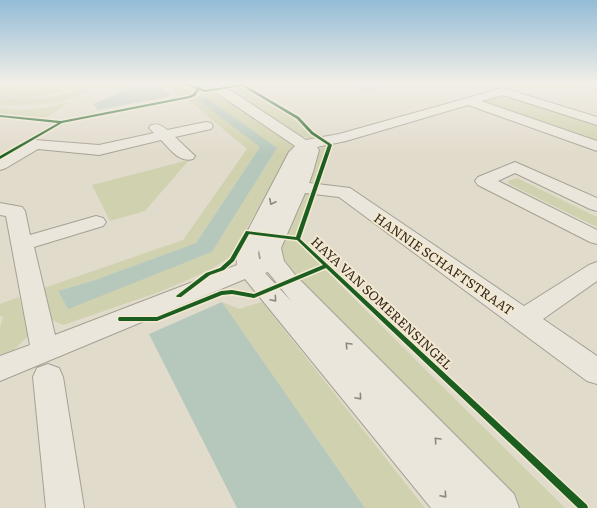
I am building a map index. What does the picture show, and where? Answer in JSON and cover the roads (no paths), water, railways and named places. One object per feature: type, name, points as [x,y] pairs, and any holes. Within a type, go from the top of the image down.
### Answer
[{"type":"street","points":[[247,108],[305,145]]},
{"type":"street","points":[[443,108],[341,138],[305,145],[298,152],[290,185],[248,253],[261,266],[455,508]]},
{"type":"street","points":[[490,108],[597,146]]},
{"type":"street","points":[[556,108],[597,121]]},
{"type":"street","points":[[0,165],[35,144],[99,150],[206,126]]},
{"type":"street","points":[[164,136],[187,156]]},
{"type":"street","points":[[597,205],[515,168],[484,181],[597,238]]},
{"type":"street","name":"HANNIE SCHAFTSTRAAT","points":[[290,185],[344,192],[597,372]]},
{"type":"street","points":[[0,209],[15,211],[47,364],[65,508]]},
{"type":"street","points":[[22,244],[96,222]]},
{"type":"street","points":[[0,369],[47,364],[261,266]]},
{"type":"street","points":[[261,266],[299,293],[500,508]]},
{"type":"street","points":[[522,320],[597,270]]}]
